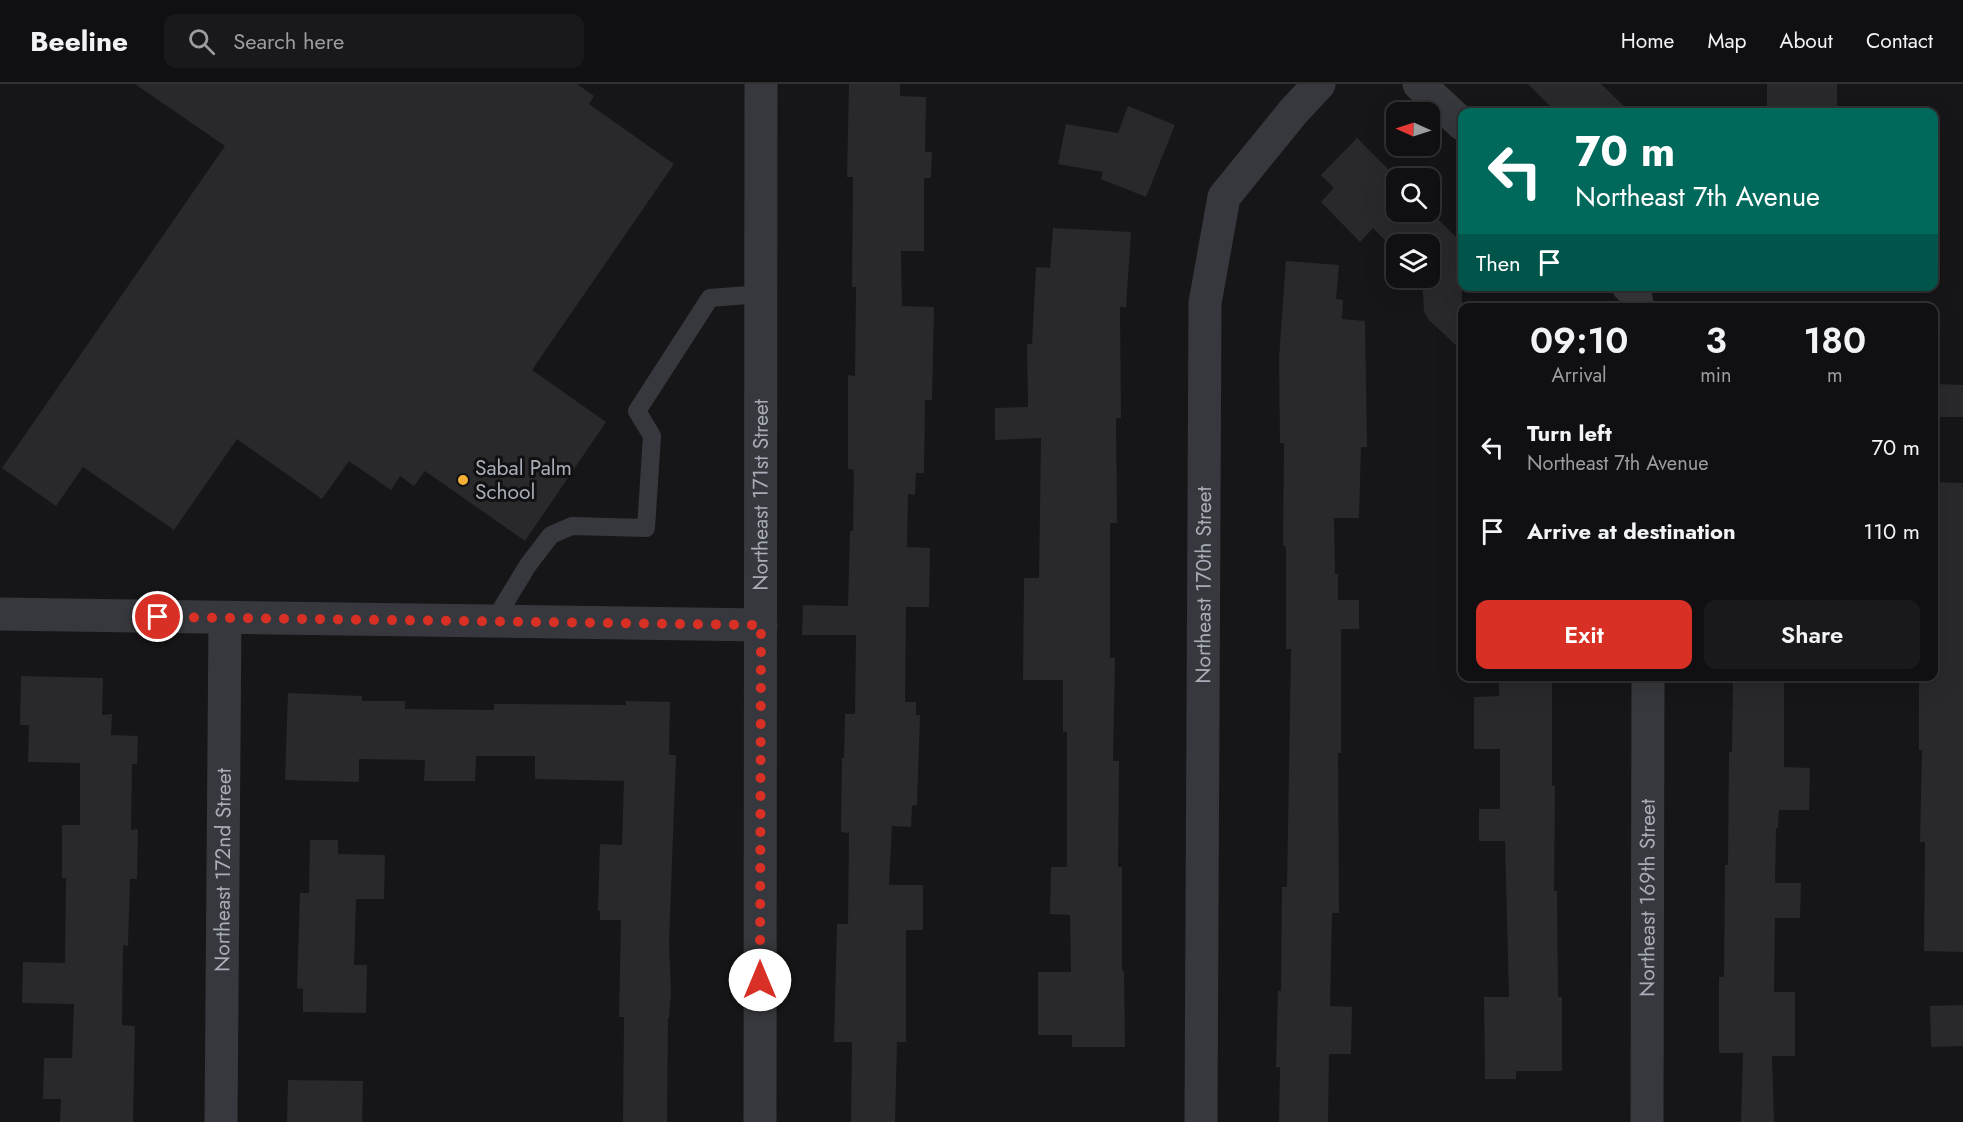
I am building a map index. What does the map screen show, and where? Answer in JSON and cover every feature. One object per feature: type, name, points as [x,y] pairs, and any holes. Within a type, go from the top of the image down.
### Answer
[{"type":"street","name":"Northeast 171st Street","points":[[760,1122],[761,84]]},
{"type":"street","name":"Northeast 170th Street","points":[[1201,1122],[1205,303],[1224,197],[1293,112],[1320,84]]},
{"type":"street","points":[[1419,84],[1458,120]]},
{"type":"street","points":[[0,614],[761,625]]},
{"type":"street","name":"Northeast 172nd Street","points":[[221,1122],[225,618]]},
{"type":"street","name":"Northeast 169th Street","points":[[1647,1122],[1648,681]]},
{"type":"lane","points":[[494,621],[528,565],[552,535],[572,526],[646,528],[652,436],[637,411],[710,298],[761,294]]},
{"type":"building","points":[[135,84],[577,84],[594,96],[589,104],[674,164],[532,370],[606,422],[525,541],[425,471],[414,486],[400,476],[391,490],[349,461],[322,499],[237,439],[174,530],[83,467],[56,506],[2,468],[225,146]]},
{"type":"building","points":[[849,84],[900,84],[900,96],[926,97],[925,152],[932,152],[931,178],[924,178],[924,251],[901,251],[902,306],[934,307],[932,400],[925,400],[924,473],[916,473],[915,495],[908,494],[907,547],[930,548],[929,607],[906,607],[905,702],[916,702],[916,715],[920,715],[917,805],[912,806],[911,827],[892,826],[889,885],[923,885],[923,930],[906,930],[906,1042],[897,1042],[895,1122],[851,1122],[852,1042],[834,1042],[837,924],[848,924],[849,833],[841,832],[842,758],[844,758],[845,714],[855,714],[856,635],[802,635],[803,605],[848,606],[854,470],[848,469],[848,375],[855,376],[856,287],[852,287],[853,177],[847,177]]},
{"type":"building","points":[[1528,84],[1601,84],[1626,108],[1552,108]]},
{"type":"building","points":[[1767,84],[1837,84],[1837,108],[1767,108]]},
{"type":"building","points":[[1128,106],[1175,125],[1146,197],[1101,179],[1103,172],[1058,164],[1066,124],[1118,133]]},
{"type":"building","points":[[1357,138],[1387,168],[1386,222],[1440,221],[1458,239],[1458,291],[1462,291],[1462,303],[1458,303],[1458,347],[1429,320],[1424,312],[1423,288],[1440,288],[1440,234],[1386,234],[1386,242],[1373,228],[1360,242],[1321,202],[1334,188],[1321,175]]},
{"type":"building","points":[[1053,228],[1131,232],[1126,307],[1120,307],[1121,418],[1116,418],[1117,523],[1110,523],[1110,658],[1115,658],[1113,761],[1119,761],[1118,867],[1122,867],[1125,1047],[1072,1047],[1072,1035],[1038,1035],[1038,972],[1071,972],[1070,915],[1050,914],[1051,867],[1067,867],[1067,732],[1063,732],[1063,680],[1023,680],[1024,578],[1039,578],[1041,438],[995,440],[995,408],[1028,407],[1027,344],[1032,344],[1036,267],[1050,268]]},
{"type":"building","points":[[1286,261],[1339,265],[1336,299],[1343,300],[1342,319],[1365,321],[1367,447],[1361,447],[1359,518],[1334,518],[1338,600],[1359,600],[1359,629],[1341,629],[1341,753],[1338,753],[1339,913],[1332,913],[1330,1006],[1352,1007],[1351,1054],[1329,1054],[1328,1122],[1279,1122],[1280,1067],[1276,1067],[1278,991],[1281,991],[1282,887],[1287,887],[1291,649],[1286,649],[1286,546],[1283,546],[1284,443],[1280,443],[1279,358]]},
{"type":"building","points":[[1938,384],[1963,385],[1963,417],[1938,417]]},
{"type":"building","points":[[1938,482],[1963,483],[1963,952],[1924,951],[1925,842],[1920,842],[1922,750],[1919,750],[1919,681],[1938,681]]},
{"type":"building","points":[[21,676],[103,678],[102,715],[112,714],[111,735],[138,736],[137,764],[132,764],[131,830],[138,829],[137,879],[130,879],[128,946],[123,945],[122,1025],[135,1026],[133,1122],[60,1122],[61,1099],[43,1099],[44,1058],[72,1058],[74,1004],[22,1003],[23,962],[65,963],[66,878],[62,878],[62,825],[80,825],[80,763],[28,762],[29,725],[20,725]]},
{"type":"building","points":[[1552,681],[1552,786],[1555,786],[1554,891],[1557,891],[1558,997],[1562,997],[1562,1071],[1516,1071],[1516,1079],[1485,1079],[1484,997],[1509,997],[1505,841],[1479,841],[1479,809],[1500,809],[1500,749],[1474,749],[1474,697],[1499,696],[1499,682]]},
{"type":"building","points":[[1733,681],[1784,681],[1784,767],[1810,768],[1809,810],[1779,810],[1778,828],[1776,828],[1775,883],[1801,883],[1800,918],[1775,918],[1774,992],[1795,992],[1795,1056],[1772,1056],[1774,1122],[1741,1122],[1743,1053],[1719,1053],[1719,977],[1724,977],[1729,752],[1732,752]]},
{"type":"building","points":[[288,693],[362,696],[362,701],[405,701],[405,709],[494,710],[494,704],[626,705],[626,701],[670,702],[669,755],[676,755],[669,943],[671,993],[668,1018],[667,1122],[623,1122],[624,1017],[619,1017],[621,920],[600,920],[600,911],[598,911],[600,844],[622,845],[624,781],[535,779],[535,756],[476,756],[475,781],[424,781],[425,760],[359,759],[359,782],[285,780]]},
{"type":"building","points":[[310,840],[338,840],[338,854],[385,855],[384,899],[356,899],[354,965],[367,965],[366,1013],[303,1012],[303,989],[297,988],[300,893],[309,893]]},
{"type":"building","points":[[1963,1005],[1963,1046],[1931,1047],[1930,1006]]},
{"type":"building","points":[[288,1080],[363,1081],[362,1122],[287,1122]]},
{"type":"place","name":"Sabal Palm School","points":[[463,480]]},
{"type":"route","points":[[158,617],[761,625],[760,980]]}]
